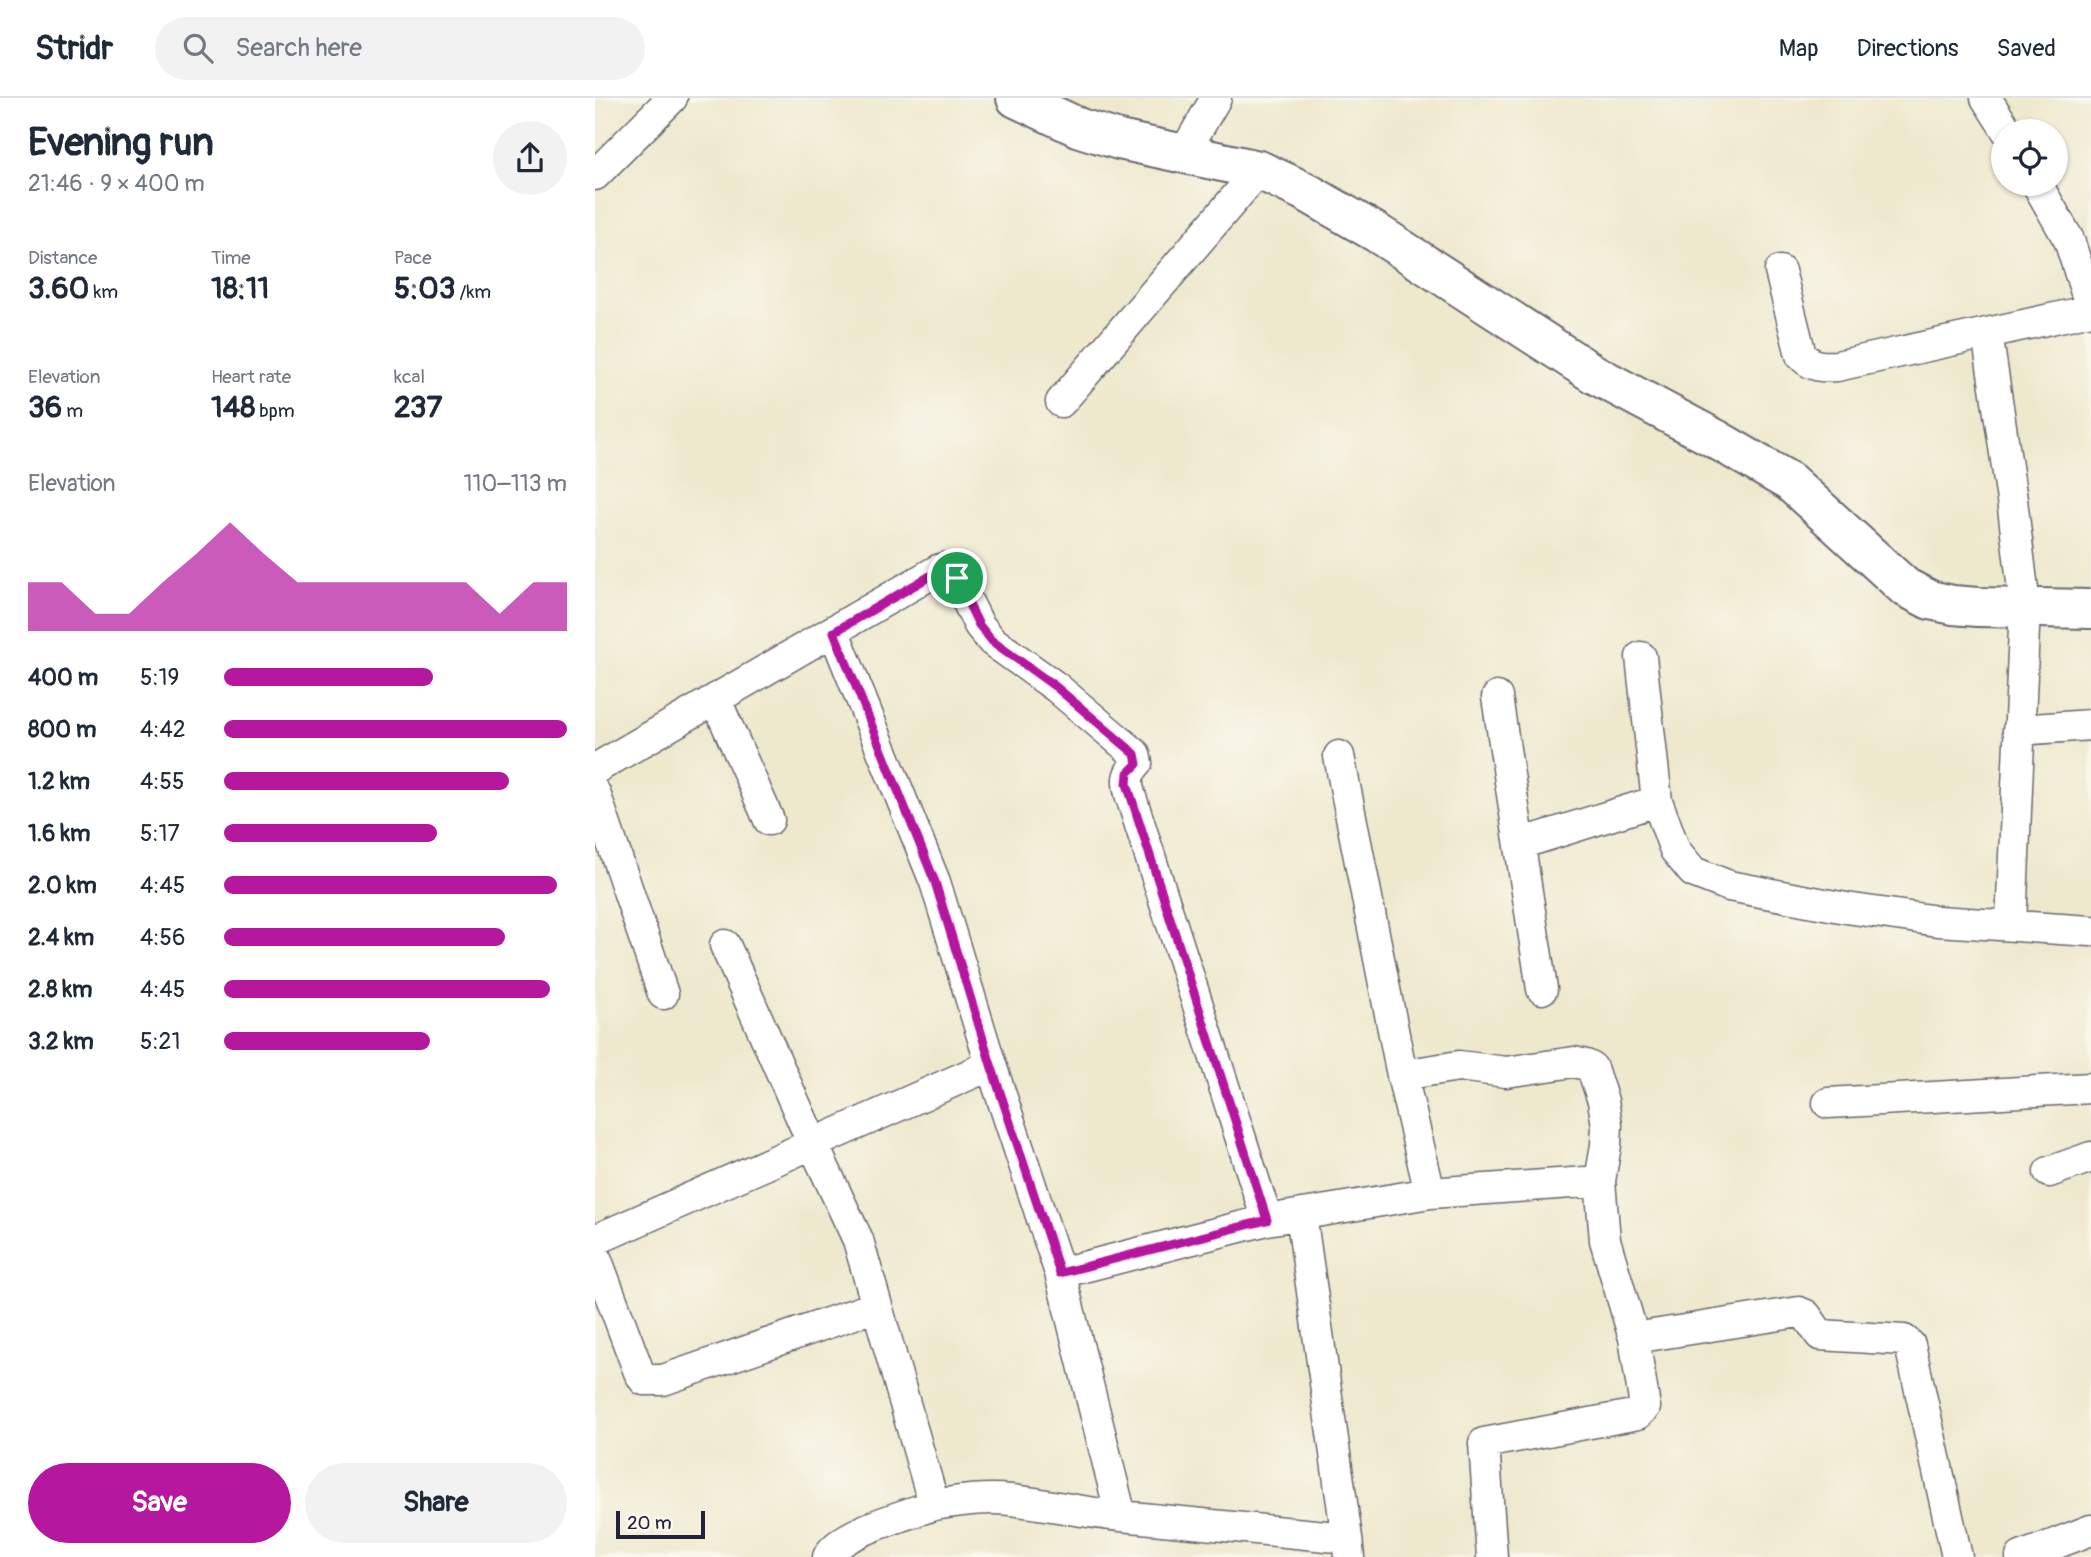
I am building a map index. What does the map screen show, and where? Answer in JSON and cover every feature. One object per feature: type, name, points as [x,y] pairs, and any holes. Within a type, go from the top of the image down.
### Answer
[{"type":"street","points":[[595,175],[672,98]]},
{"type":"street","points":[[1016,98],[1080,128],[1119,140],[1259,170],[1306,192],[1377,233],[1594,374],[1790,482],[1906,587],[1930,600],[1953,605],[2091,609]]},
{"type":"street","points":[[1184,153],[1216,98]]},
{"type":"street","points":[[1986,98],[1999,119]]},
{"type":"street","points":[[1061,402],[1259,170]]},
{"type":"street","points":[[1780,271],[1801,355],[1808,363],[1820,368],[2091,309],[2080,237],[2047,196]]},
{"type":"street","points":[[1987,333],[2025,606],[2011,924]]},
{"type":"street","points":[[595,769],[938,570],[952,570],[979,625],[992,641],[1056,687],[1135,754],[1137,764],[1128,773],[1127,784],[1267,1220]]},
{"type":"street","points":[[834,632],[935,882],[991,1065],[1060,1273],[1121,1517]]},
{"type":"street","points":[[1641,657],[1657,801],[1675,850],[1693,872],[1729,886],[1885,914],[1938,921],[2091,931]]},
{"type":"street","points":[[1497,697],[1542,989]]},
{"type":"street","points":[[716,699],[769,820]]},
{"type":"street","points":[[2018,730],[2091,724]]},
{"type":"street","points":[[1339,756],[1402,1074],[1430,1193]]},
{"type":"street","points":[[595,793],[663,994]]},
{"type":"street","points":[[1520,844],[1657,801]]},
{"type":"street","points":[[725,945],[858,1240],[934,1504]]},
{"type":"street","points":[[1402,1074],[1459,1066],[1506,1072],[1574,1062],[1592,1068],[1607,1125],[1600,1181],[1605,1240],[1634,1338],[1646,1403],[1638,1414],[1484,1443],[1492,1557]]},
{"type":"street","points":[[595,1240],[991,1065]]},
{"type":"street","points":[[1828,1102],[2091,1088]]},
{"type":"street","points":[[2049,1172],[2091,1157]]},
{"type":"street","points":[[1060,1273],[1267,1220],[1301,1214],[1430,1193],[1600,1181]]},
{"type":"street","points":[[828,1557],[831,1551],[847,1538],[934,1504],[980,1499],[1011,1500],[1091,1514],[1348,1548],[1301,1214]]},
{"type":"street","points":[[595,1255],[644,1380],[663,1380],[877,1306]]},
{"type":"street","points":[[1634,1338],[1799,1312],[1806,1315],[1820,1335],[1904,1340],[1910,1345],[1957,1557]]},
{"type":"street","points":[[2021,1557],[2091,1530]]},
{"type":"route","points":[[938,570],[952,570],[957,578],[979,625],[992,641],[1056,687],[1137,757],[1137,764],[1128,773],[1127,784],[1267,1220],[1060,1273],[991,1065],[935,882],[834,632],[938,570]]}]
